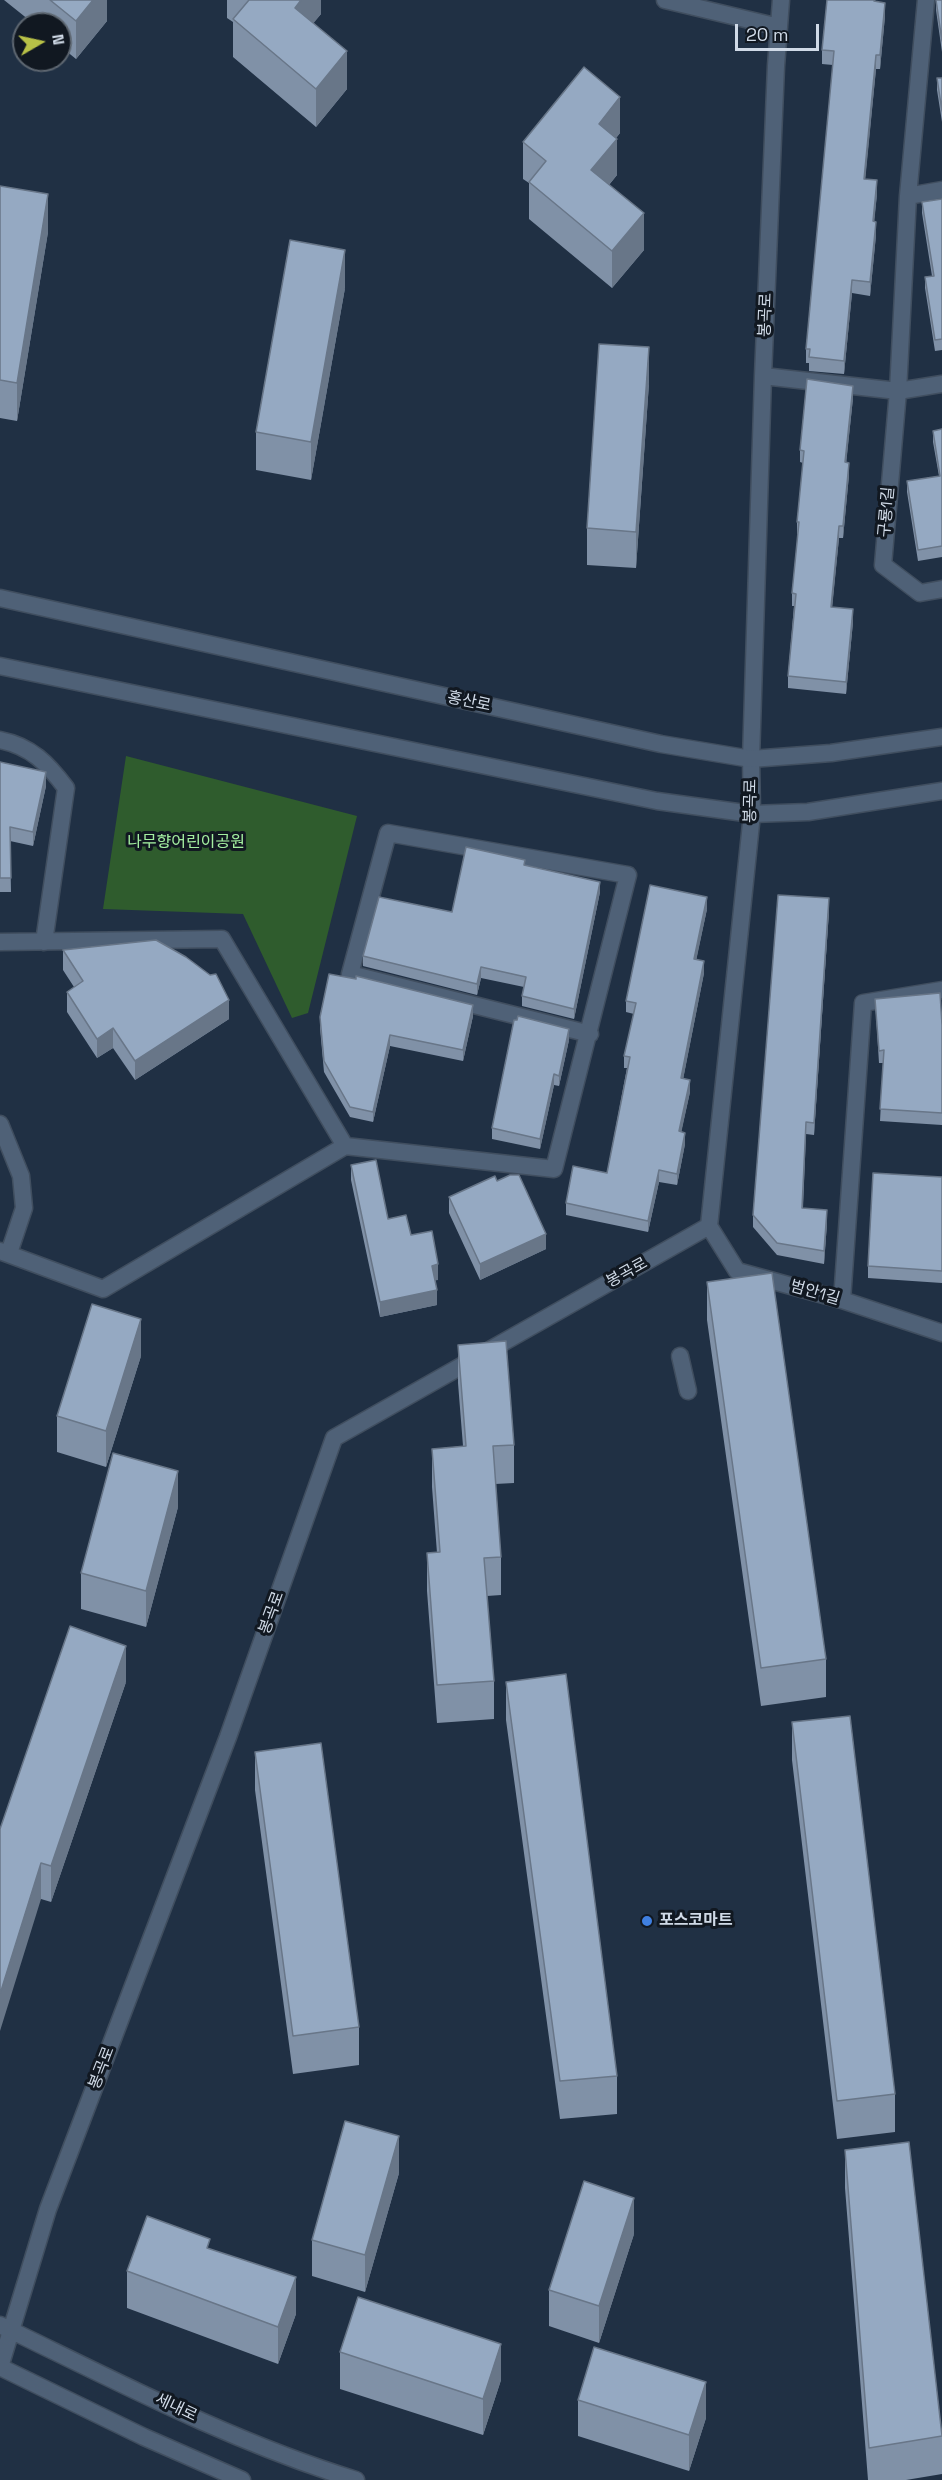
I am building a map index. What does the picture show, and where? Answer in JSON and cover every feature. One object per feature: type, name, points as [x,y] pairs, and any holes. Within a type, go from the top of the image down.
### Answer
[{"type":"street","points":[[665,0],[779,27]]},
{"type":"street","name":"봉곡로","points":[[0,2367],[5,2327],[228,1737],[334,1438],[709,1226],[752,814],[751,759],[763,376],[781,0]]},
{"type":"street","name":"구룡1길","points":[[926,0],[908,196],[898,391],[883,565],[920,593],[942,589]]},
{"type":"street","points":[[908,196],[942,190]]},
{"type":"street","points":[[763,376],[898,391],[942,384]]},
{"type":"street","name":"홍산로","points":[[0,598],[661,744],[751,759],[831,753],[942,737]]},
{"type":"street","points":[[0,666],[657,801],[752,814],[808,812],[942,791]]},
{"type":"street","points":[[0,740],[15,743],[48,764],[66,788],[44,942]]},
{"type":"street","points":[[0,1124],[21,1176],[24,1208],[5,1252],[103,1289],[345,1146],[554,1168],[590,1034],[628,875],[387,833],[350,974],[590,1034]]},
{"type":"street","points":[[0,942],[222,939],[345,1146]]},
{"type":"street","points":[[842,1300],[863,1003],[942,990]]},
{"type":"street","name":"범안1길","points":[[709,1226],[737,1271],[842,1300],[942,1334]]},
{"type":"street","points":[[680,1356],[688,1391]]},
{"type":"street","name":"세내로","points":[[5,2327],[220,2429],[356,2480]]},
{"type":"street","points":[[0,2367],[144,2437],[242,2480]]},
{"type":"green space","name":"나무향어린이공원","points":[[126,756],[357,816],[308,1013],[292,1018],[243,914],[103,909]]},
{"type":"building","points":[[50,0],[93,0],[76,21],[72,18],[72,12],[65,12]]},
{"type":"building","points":[[249,0],[301,0],[295,8],[347,51],[316,89],[233,19]]},
{"type":"building","points":[[827,0],[875,0],[885,3],[880,55],[876,55],[864,179],[877,180],[873,221],[876,222],[870,282],[852,280],[844,361],[809,357],[810,349],[806,349],[834,51],[822,50]]},
{"type":"building","points":[[936,0],[942,0],[942,41]]},
{"type":"building","points":[[584,67],[620,97],[599,124],[617,139],[591,170],[644,213],[612,251],[529,182],[546,161],[523,142]]},
{"type":"building","points":[[937,78],[942,78],[942,111]]},
{"type":"building","points":[[0,186],[48,194],[17,383],[0,380]]},
{"type":"building","points":[[942,199],[942,339],[935,340],[925,277],[934,276],[922,202]]},
{"type":"building","points":[[290,240],[345,250],[311,442],[256,432]]},
{"type":"building","points":[[599,344],[649,347],[636,532],[587,528]]},
{"type":"building","points":[[807,379],[853,386],[845,462],[849,463],[843,526],[839,526],[831,607],[853,609],[846,682],[788,676],[796,594],[792,593],[804,451],[800,450]]},
{"type":"building","points":[[942,429],[942,546],[918,550],[907,481],[940,476],[933,431]]},
{"type":"building","points":[[0,762],[46,772],[33,832],[10,827],[11,878],[0,878]]},
{"type":"building","points":[[466,847],[525,860],[524,865],[600,882],[574,1009],[522,996],[526,977],[481,967],[477,984],[363,956],[379,897],[452,912]]},
{"type":"building","points":[[650,885],[707,897],[694,959],[704,961],[681,1078],[690,1080],[679,1131],[685,1133],[677,1174],[659,1170],[648,1221],[566,1203],[573,1166],[607,1173],[630,1057],[624,1056],[636,1003],[626,1001]]},
{"type":"building","points":[[778,895],[829,898],[814,1123],[806,1122],[802,1208],[827,1210],[824,1251],[777,1243],[753,1215]]},
{"type":"building","points":[[156,940],[186,957],[210,975],[216,974],[229,1000],[135,1061],[113,1028],[97,1039],[67,992],[83,981],[63,950]]},
{"type":"building","points":[[329,974],[356,979],[356,976],[473,1005],[463,1050],[390,1035],[373,1112],[350,1107],[324,1061],[320,1017]]},
{"type":"building","points":[[940,993],[942,1113],[880,1109],[884,1050],[879,1051],[875,999]]},
{"type":"building","points":[[518,1016],[569,1029],[559,1076],[554,1074],[540,1139],[492,1128],[514,1020],[517,1020]]},
{"type":"building","points":[[376,1160],[388,1219],[406,1215],[411,1235],[432,1231],[438,1264],[432,1266],[437,1290],[380,1302],[351,1165]]},
{"type":"building","points":[[873,1173],[942,1177],[942,1271],[868,1266]]},
{"type":"building","points":[[510,1175],[519,1175],[546,1234],[480,1264],[449,1197],[495,1176],[497,1181]]},
{"type":"building","points":[[772,1273],[826,1659],[761,1668],[707,1282]]},
{"type":"building","points":[[92,1304],[141,1319],[106,1431],[57,1416]]},
{"type":"building","points":[[506,1341],[514,1445],[493,1446],[501,1557],[484,1558],[494,1681],[437,1685],[427,1553],[440,1552],[432,1449],[466,1446],[458,1345]]},
{"type":"building","points":[[113,1453],[178,1471],[146,1591],[81,1573]]},
{"type":"building","points":[[70,1626],[126,1646],[51,1866],[41,1863],[0,1994],[0,1829]]},
{"type":"building","points":[[566,1674],[617,2076],[560,2081],[506,1682]]},
{"type":"building","points":[[850,1716],[895,2094],[837,2101],[792,1722]]},
{"type":"building","points":[[321,1743],[359,2027],[293,2036],[255,1752]]},
{"type":"building","points":[[345,2121],[399,2136],[365,2255],[312,2240]]},
{"type":"building","points":[[909,2142],[942,2436],[869,2448],[845,2150]]},
{"type":"building","points":[[584,2181],[634,2198],[599,2306],[549,2290]]},
{"type":"building","points":[[147,2216],[210,2239],[207,2248],[296,2277],[278,2327],[127,2271]]},
{"type":"building","points":[[358,2297],[501,2344],[483,2399],[340,2352]]},
{"type":"building","points":[[594,2347],[706,2382],[689,2435],[578,2400]]},
{"type":"place","name":"포스코마트","points":[[647,1921]]}]
